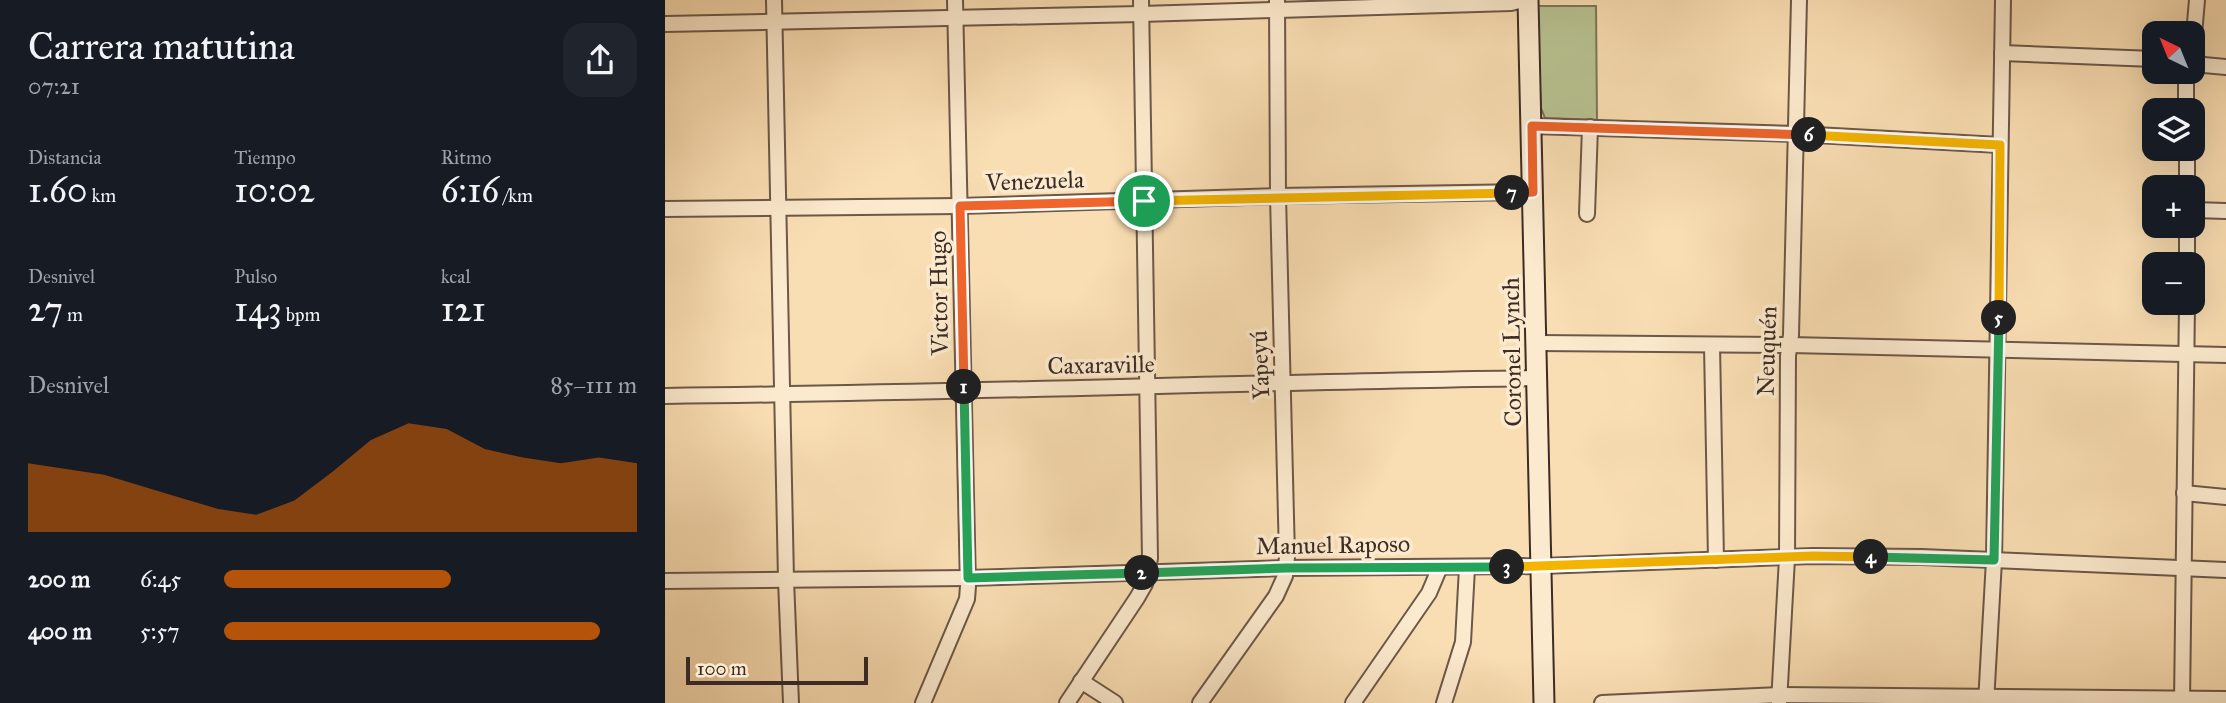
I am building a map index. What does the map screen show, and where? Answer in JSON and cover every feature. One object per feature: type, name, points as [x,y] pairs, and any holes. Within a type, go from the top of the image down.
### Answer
[{"type":"main road","name":"Coronel Lynch","points":[[1526,0],[1532,126],[1544,703]]},
{"type":"street","points":[[774,0],[791,703]]},
{"type":"street","name":"Victor Hugo","points":[[923,703],[967,599],[968,578],[955,0]]},
{"type":"street","points":[[665,24],[955,17],[1141,7],[1511,3],[1526,0]]},
{"type":"street","name":"Neuquén","points":[[1780,699],[1787,558],[1799,0]]},
{"type":"street","points":[[1987,700],[1994,560],[1999,351],[2003,0]]},
{"type":"street","points":[[2195,21],[2197,0]]},
{"type":"street","name":"Yapeyú","points":[[1200,703],[1276,596],[1286,568],[1277,4]]},
{"type":"street","points":[[1067,703],[1137,598],[1148,573],[1148,387],[1141,7]]},
{"type":"street","points":[[2002,53],[2142,59]]},
{"type":"street","points":[[2205,65],[2226,66]]},
{"type":"street","points":[[1532,126],[1797,134],[2000,145]]},
{"type":"street","points":[[1587,214],[1590,127]]},
{"type":"street","name":"Venezuela","points":[[665,209],[960,206],[1278,196],[1533,192]]},
{"type":"street","points":[[2205,210],[2226,211]]},
{"type":"street","points":[[2182,700],[2187,315]]},
{"type":"street","points":[[1537,343],[1790,345],[2226,355]]},
{"type":"street","points":[[1712,345],[1716,559]]},
{"type":"street","name":"Caxaraville","points":[[665,396],[1148,387],[1283,381],[1537,378]]},
{"type":"street","points":[[2184,493],[2226,498]]},
{"type":"street","name":"Manuel Raposo","points":[[665,581],[968,578],[1286,568],[1467,568],[1813,556],[1994,560],[2226,570]]},
{"type":"street","points":[[1353,703],[1429,593],[1440,567]]},
{"type":"street","points":[[1444,703],[1463,642],[1467,568]]},
{"type":"street","points":[[1081,681],[1115,703]]},
{"type":"street","points":[[1602,703],[1780,699],[2226,699]]},
{"type":"green space","points":[[1536,6],[1596,6],[1597,120],[1545,118],[1541,108]]},
{"type":"route","points":[[1532,126],[1797,134],[2000,145],[1994,560],[1813,556],[1467,568],[1286,568],[968,578],[960,206],[1144,201],[1533,192],[1532,126]]}]
